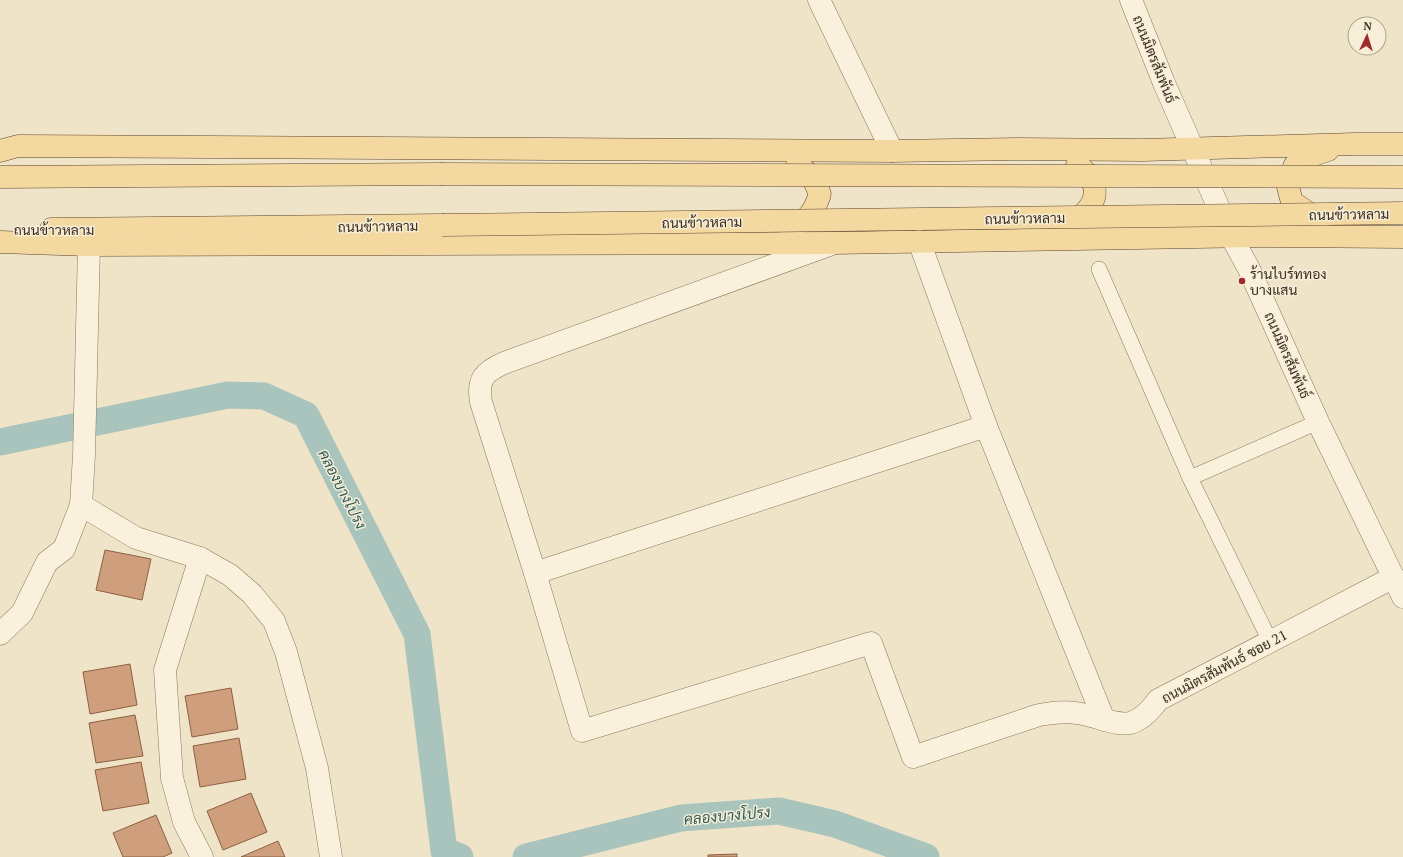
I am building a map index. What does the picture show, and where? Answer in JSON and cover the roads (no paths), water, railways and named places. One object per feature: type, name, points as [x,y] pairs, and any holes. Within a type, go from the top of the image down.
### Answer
[{"type":"main road","points":[[1355,144],[1320,152],[1305,158],[1295,165],[1287,183],[1292,202],[1326,224],[1363,237]]},
{"type":"main road","points":[[0,151],[18,146],[892,151],[1017,148],[1143,150],[1403,144]]},
{"type":"main road","points":[[1005,241],[1051,232],[1077,220],[1090,208],[1095,190],[1088,172],[1072,161],[1047,153],[1017,148]]},
{"type":"main road","points":[[731,150],[774,157],[796,164],[812,176],[820,194],[814,211],[801,223],[775,233],[732,242]]},
{"type":"main road","points":[[0,177],[441,174],[1403,177]]},
{"type":"main road","name":"ถนนข้าวหลาม","points":[[0,230],[1403,213]]},
{"type":"main road","points":[[0,242],[89,245],[732,242],[833,243],[1231,236],[1403,238]]},
{"type":"street","points":[[819,0],[892,151]]},
{"type":"street","name":"ถนนมิตรสัมพันธ์","points":[[1131,0],[1164,83],[1231,236],[1249,269],[1318,422],[1403,597]]},
{"type":"street","points":[[919,241],[986,426],[1104,720]]},
{"type":"street","points":[[833,243],[504,363],[492,369],[483,377],[479,389],[481,402],[535,573],[986,426]]},
{"type":"street","points":[[0,634],[22,613],[47,562],[64,549],[81,505],[86,392],[89,245]]},
{"type":"street","points":[[81,505],[136,538],[200,558],[230,575],[252,594],[274,621],[286,652],[317,768],[331,857]]},
{"type":"street","points":[[200,558],[165,670],[172,778],[184,822],[202,857]]},
{"type":"street","name":"ถนนมิตรสัมพันธ์ ซอย 21","points":[[535,573],[582,732],[871,643],[913,757],[1039,715],[1060,712],[1077,713],[1122,723],[1136,722],[1148,714],[1158,700],[1394,577]]},
{"type":"lane","points":[[1099,269],[1190,478],[1270,641]]},
{"type":"lane","points":[[1190,478],[1318,422]]},
{"type":"waterway","name":"คลองบางโปรง","points":[[0,442],[228,395],[264,396],[306,415],[417,634],[444,851],[460,857]]},
{"type":"waterway","name":"คลองบางโปรง","points":[[526,857],[681,818],[779,811],[835,824],[926,857]]},
{"type":"place","name":"ร้านไบร์ททอง บางแสน","points":[[1242,281]]}]
